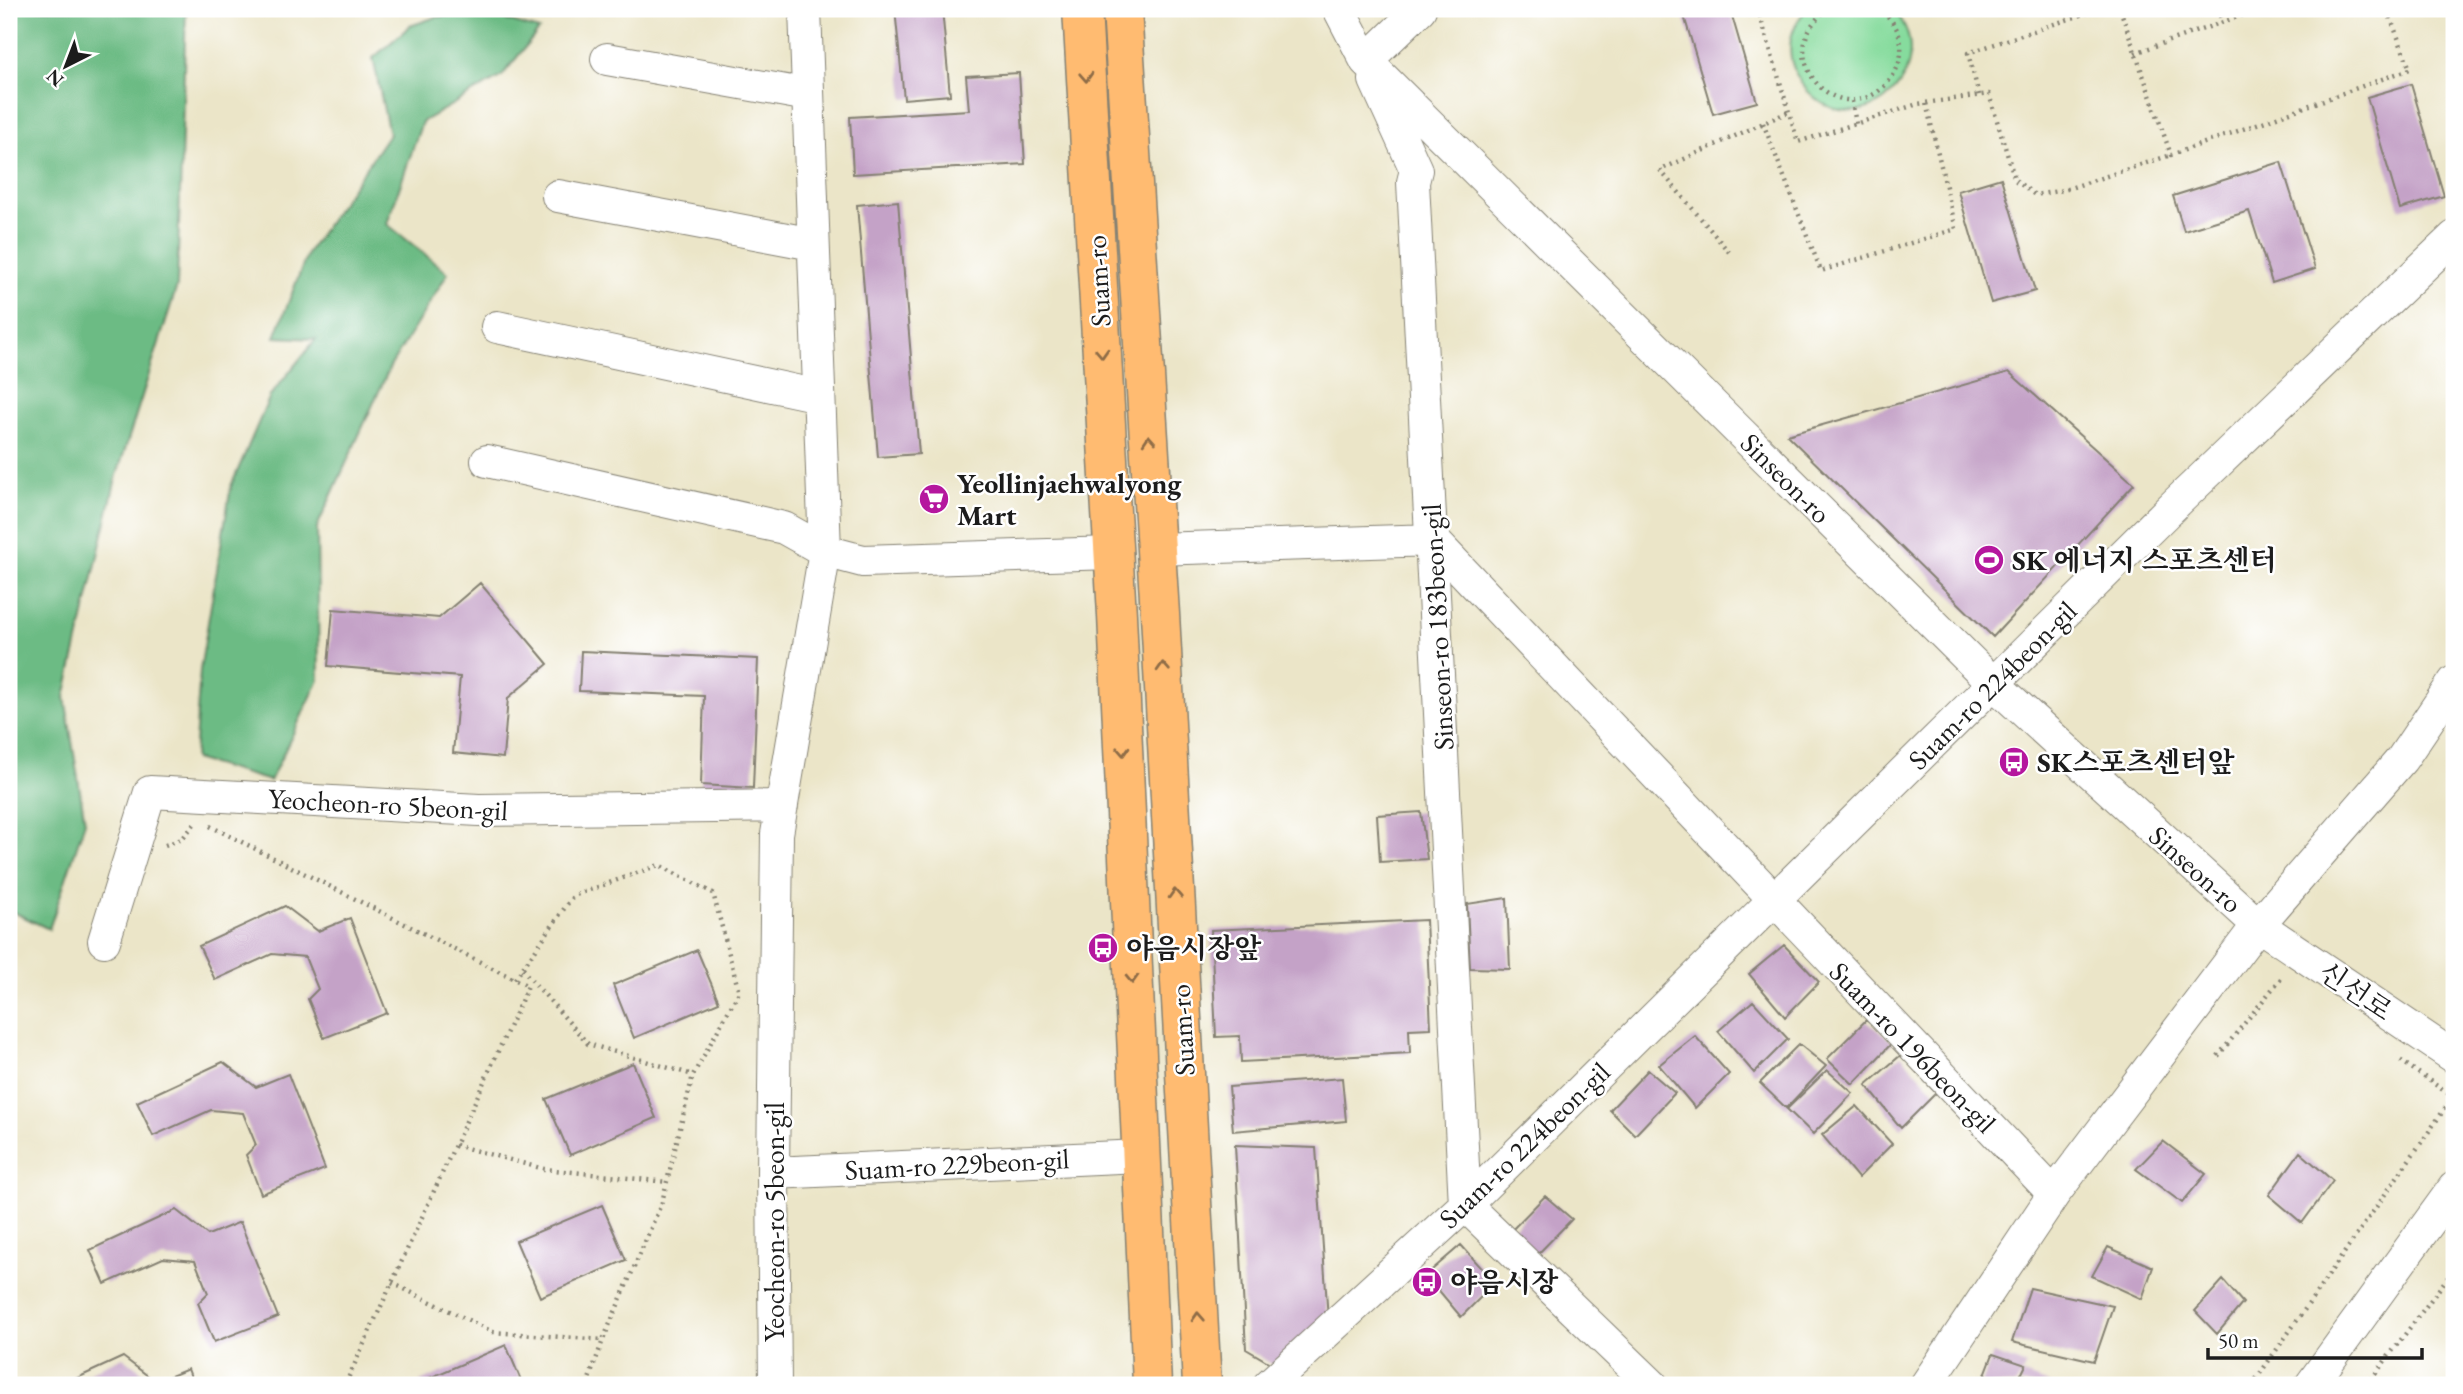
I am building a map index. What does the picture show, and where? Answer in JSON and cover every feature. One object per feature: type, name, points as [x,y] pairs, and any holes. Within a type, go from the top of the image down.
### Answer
[{"type":"main road","name":"Suam-ro","points":[[1082,9],[1113,553],[1152,1385]]},
{"type":"main road","name":"Suam-ro","points":[[1122,9],[1156,549],[1202,1385]]},
{"type":"street","name":"Yeocheon-ro 5beon-gil","points":[[775,1385],[773,1173],[777,834],[825,551],[805,9]]},
{"type":"street","name":"Sinseon-ro","points":[[1339,9],[1366,61],[1993,684],[2258,925]]},
{"type":"street","points":[[1366,61],[1386,19],[1387,9]]},
{"type":"street","points":[[1366,61],[1420,9]]},
{"type":"street","points":[[607,59],[808,95]]},
{"type":"street","name":"Sinseon-ro 183beon-gil","points":[[1366,61],[1416,170],[1413,182],[1465,1205]]},
{"type":"street","points":[[558,196],[813,244]]},
{"type":"street","name":"Suam-ro 224beon-gil","points":[[1269,1385],[1465,1205],[2176,503],[2454,237]]},
{"type":"street","points":[[497,327],[819,396]]},
{"type":"street","points":[[487,461],[784,528],[825,551],[863,561],[1113,553]]},
{"type":"street","points":[[1156,549],[1433,540],[1773,900]]},
{"type":"street","points":[[1927,1385],[2054,1194],[2258,925],[2402,759],[2454,682]]},
{"type":"street","name":"Yeocheon-ro 5beon-gil","points":[[104,941],[150,792],[479,810],[782,806]]},
{"type":"street","name":"Suam-ro 196beon-gil","points":[[1773,900],[2054,1194]]},
{"type":"street","name":"신선로","points":[[2258,925],[2454,1057]]},
{"type":"street","name":"Suam-ro 229beon-gil","points":[[773,1173],[1140,1156]]},
{"type":"street","points":[[2327,1382],[2454,1188]]},
{"type":"street","points":[[1465,1205],[1652,1385]]},
{"type":"street","points":[[2327,1382],[2454,1218]]},
{"type":"path","points":[[1758,9],[1798,142],[1926,103],[1989,94],[2015,180],[2035,195],[2064,190],[2171,155],[2410,69],[2387,9]]},
{"type":"path","points":[[1828,9],[1813,22],[1808,32],[1805,60],[1818,85],[1833,96],[1852,101],[1883,88],[1901,59],[1901,39],[1897,28],[1879,9]]},
{"type":"path","points":[[1979,95],[1968,52],[2099,9]]},
{"type":"path","points":[[2120,9],[2171,155]]},
{"type":"path","points":[[2218,9],[2222,22]]},
{"type":"path","points":[[2234,9],[2236,17]]},
{"type":"path","points":[[2135,53],[2260,9]]},
{"type":"path","points":[[1852,101],[1856,124]]},
{"type":"path","points":[[1763,123],[1821,271],[1956,229],[1926,103]]},
{"type":"path","points":[[1728,251],[1660,170],[1788,112]]},
{"type":"path","points":[[209,825],[528,986],[345,1385]]},
{"type":"path","points":[[515,979],[573,896],[659,865],[713,893],[738,992],[694,1075],[662,1202],[603,1339],[587,1385]]},
{"type":"path","points":[[522,969],[588,1044],[694,1075]]},
{"type":"path","points":[[2218,1056],[2282,978],[2294,985]]},
{"type":"path","points":[[2252,1385],[2453,1097],[2396,1057]]},
{"type":"path","points":[[455,1145],[544,1169],[667,1182]]},
{"type":"path","points":[[2367,1385],[2454,1269]]},
{"type":"path","points":[[392,1283],[492,1332],[603,1339]]},
{"type":"green space","points":[[17,9],[186,9],[177,286],[116,478],[65,697],[85,822],[49,929],[9,910],[9,50]]},
{"type":"green space","points":[[1807,9],[1893,9],[1907,31],[1910,53],[1905,74],[1893,91],[1877,104],[1857,111],[1836,109],[1811,95],[1796,74],[1790,48],[1795,27]]},
{"type":"green space","points":[[475,11],[539,30],[502,76],[422,122],[387,224],[448,273],[390,367],[317,527],[319,680],[270,781],[194,759],[200,670],[231,486],[270,396],[316,339],[275,337],[308,252],[389,134],[373,58],[410,26],[433,18]]},
{"type":"building","points":[[895,9],[942,9],[950,95],[904,99]]},
{"type":"building","points":[[1682,9],[1730,9],[1757,102],[1713,114]]},
{"type":"building","points":[[1019,73],[1025,164],[853,174],[850,117],[969,110],[966,76]]},
{"type":"building","points":[[2411,84],[2444,196],[2400,209],[2367,97]]},
{"type":"building","points":[[2281,162],[2315,269],[2272,283],[2249,211],[2184,231],[2173,196]]},
{"type":"building","points":[[2001,178],[2035,291],[1991,303],[1958,191]]},
{"type":"building","points":[[898,201],[919,454],[878,457],[857,205]]},
{"type":"building","name":"SK 에너지 스포츠센터","points":[[2009,372],[2134,484],[1993,637],[1787,435]]},
{"type":"building","points":[[480,583],[548,664],[508,698],[503,758],[453,753],[460,677],[328,666],[333,609],[439,618]]},
{"type":"building","points":[[581,651],[758,659],[753,788],[701,785],[704,696],[579,691]]},
{"type":"building","points":[[1421,812],[1427,859],[1380,862],[1377,815]]},
{"type":"building","points":[[1507,898],[1510,969],[1470,968],[1467,904]]},
{"type":"building","points":[[285,906],[318,931],[350,918],[387,1013],[324,1038],[308,999],[318,989],[305,957],[272,954],[215,980],[199,946]]},
{"type":"building","points":[[1426,920],[1431,1028],[1409,1029],[1410,1053],[1241,1062],[1240,1036],[1216,1037],[1211,930]]},
{"type":"building","points":[[1784,945],[1819,982],[1785,1017],[1749,974]]},
{"type":"building","points":[[697,950],[719,1002],[634,1038],[613,985]]},
{"type":"building","points":[[1753,1001],[1788,1039],[1754,1073],[1718,1031]]},
{"type":"building","points":[[1866,1020],[1893,1042],[1853,1084],[1827,1059]]},
{"type":"building","points":[[1695,1036],[1729,1074],[1695,1108],[1659,1065]]},
{"type":"building","points":[[1799,1044],[1826,1066],[1786,1108],[1760,1083]]},
{"type":"building","points":[[1901,1055],[1936,1093],[1901,1128],[1866,1085]]},
{"type":"building","points":[[223,1062],[256,1087],[288,1074],[325,1169],[261,1194],[246,1155],[256,1145],[243,1113],[211,1110],[153,1136],[137,1102]]},
{"type":"building","points":[[633,1063],[656,1118],[570,1155],[546,1099]]},
{"type":"building","points":[[1648,1070],[1675,1093],[1635,1135],[1610,1110]]},
{"type":"building","points":[[1827,1070],[1853,1093],[1813,1134],[1787,1109]]},
{"type":"building","points":[[1342,1078],[1346,1121],[1233,1131],[1229,1087]]},
{"type":"building","points":[[1857,1106],[1892,1144],[1858,1178],[1822,1135]]},
{"type":"building","points":[[2163,1141],[2206,1174],[2182,1203],[2136,1169]]},
{"type":"building","points":[[1235,1145],[1316,1148],[1328,1319],[1280,1369],[1246,1349]]},
{"type":"building","points":[[2300,1152],[2333,1181],[2302,1223],[2269,1195]]},
{"type":"building","points":[[1545,1196],[1572,1219],[1532,1260],[1506,1236]]},
{"type":"building","points":[[602,1205],[626,1260],[540,1297],[516,1241]]},
{"type":"building","points":[[176,1210],[208,1235],[240,1222],[278,1317],[214,1342],[198,1303],[208,1293],[195,1261],[163,1258],[105,1284],[90,1250]]},
{"type":"building","points":[[1461,1245],[1495,1283],[1461,1317],[1426,1275]]},
{"type":"building","points":[[2108,1247],[2153,1267],[2142,1299],[2092,1276]]},
{"type":"building","points":[[2223,1280],[2243,1303],[2217,1334],[2195,1311]]},
{"type":"building","points":[[2030,1288],[2113,1306],[2094,1361],[2012,1342]]},
{"type":"building","points":[[506,1345],[523,1385],[422,1385],[420,1382]]},
{"type":"building","points":[[1993,1354],[2026,1365],[2016,1385],[1981,1385]]},
{"type":"building","points":[[123,1357],[156,1382],[188,1369],[194,1385],[62,1385]]},
{"type":"building","points":[[2021,1374],[2052,1385],[2020,1385]]},
{"type":"place","name":"Yeollinjaehwalyong Mart","points":[[934,499]]},
{"type":"place","name":"SK 에너지 스포츠센터","points":[[1989,560]]},
{"type":"place","name":"SK스포츠센터앞","points":[[2014,762]]},
{"type":"place","name":"야음시장앞","points":[[1103,948]]},
{"type":"place","name":"야음시장","points":[[1427,1282]]}]
